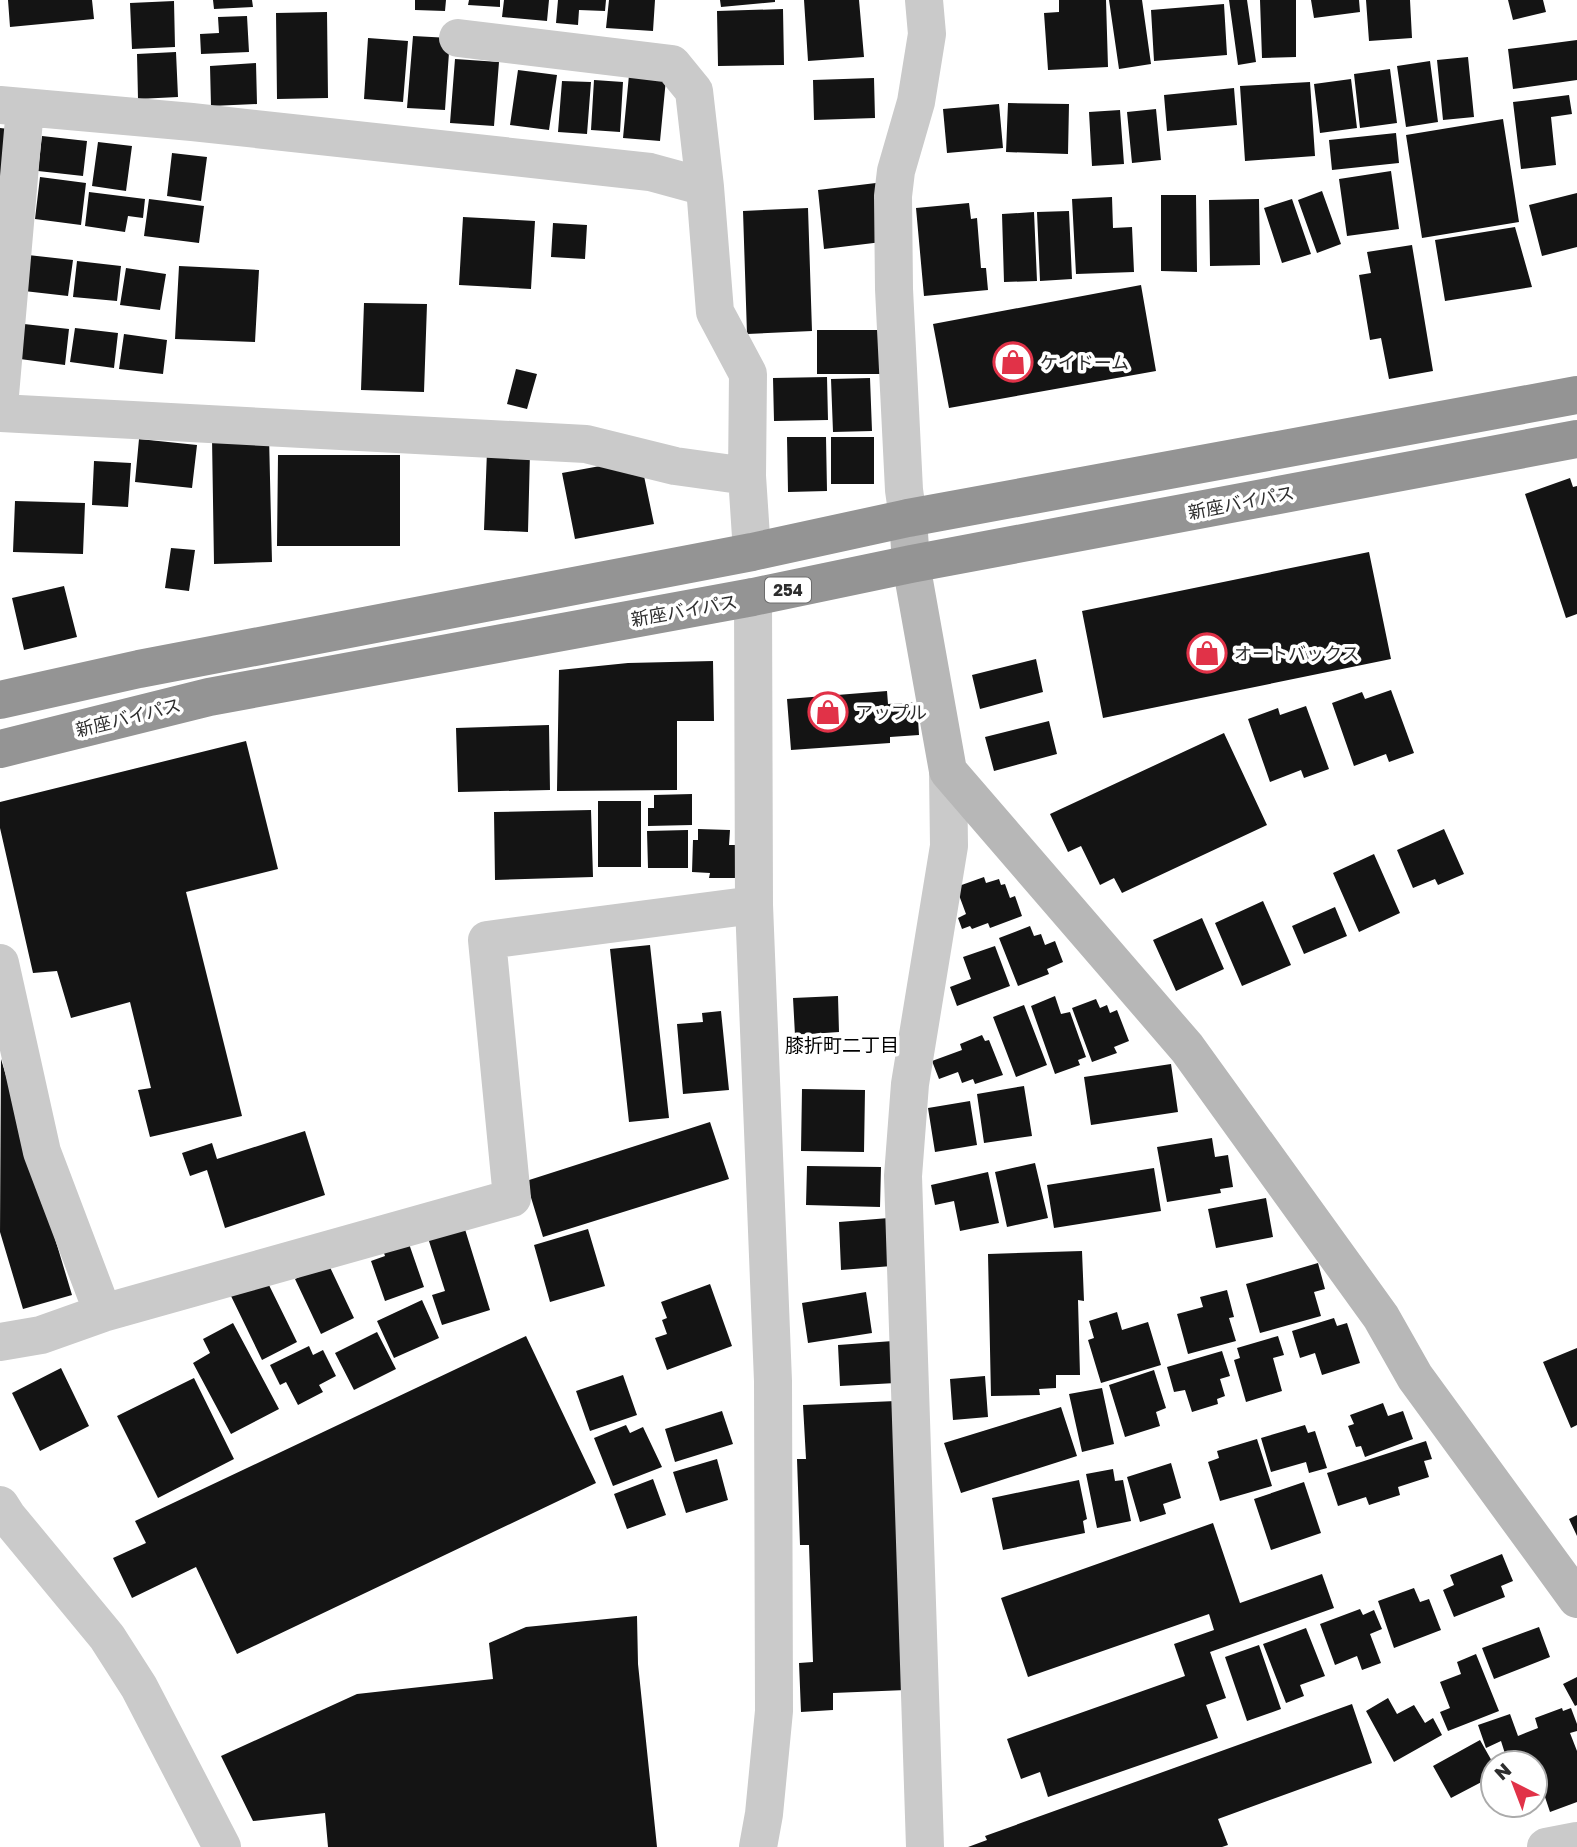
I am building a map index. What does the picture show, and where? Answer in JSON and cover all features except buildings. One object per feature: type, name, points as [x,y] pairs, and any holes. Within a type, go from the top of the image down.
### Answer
[{"type":"highway","points":[[0,700],[139,669],[752,552],[908,518],[1577,395]]},
{"type":"highway","name":"新座バイパス","points":[[0,750],[209,697],[752,597],[911,564],[1577,439]]},
{"type":"street","points":[[924,0],[927,34],[925,48],[916,102],[896,171],[893,196],[894,289],[904,490],[911,564],[948,771],[949,846],[909,1084],[903,1176],[925,1847]]},
{"type":"street","points":[[458,38],[672,64],[694,91],[715,312],[748,374],[747,476],[752,552]]},
{"type":"street","points":[[0,394],[13,106],[192,122],[650,172],[705,187]]},
{"type":"street","points":[[0,413],[586,444],[675,467],[747,476]]},
{"type":"street","points":[[752,597],[754,905],[773,1381],[774,1711],[764,1814],[758,1847]]},
{"type":"street","points":[[948,771],[1187,1048],[1381,1317],[1415,1377],[1577,1599]]},
{"type":"street","points":[[0,1342],[41,1335],[103,1313],[512,1198],[487,940],[754,905]]},
{"type":"street","points":[[0,970],[41,1152],[103,1313]]},
{"type":"street","points":[[0,1505],[6,1516],[107,1637],[139,1687],[222,1847]]},
{"type":"street","points":[[1546,1847],[1577,1841]]},
{"type":"place","name":"ケイドーム","points":[[1013,362]]},
{"type":"place","name":"オートバックス","points":[[1207,653]]},
{"type":"place","name":"アップル","points":[[828,712]]},
{"type":"district","name":"膝折町二丁目","points":[[842,1044]]}]
